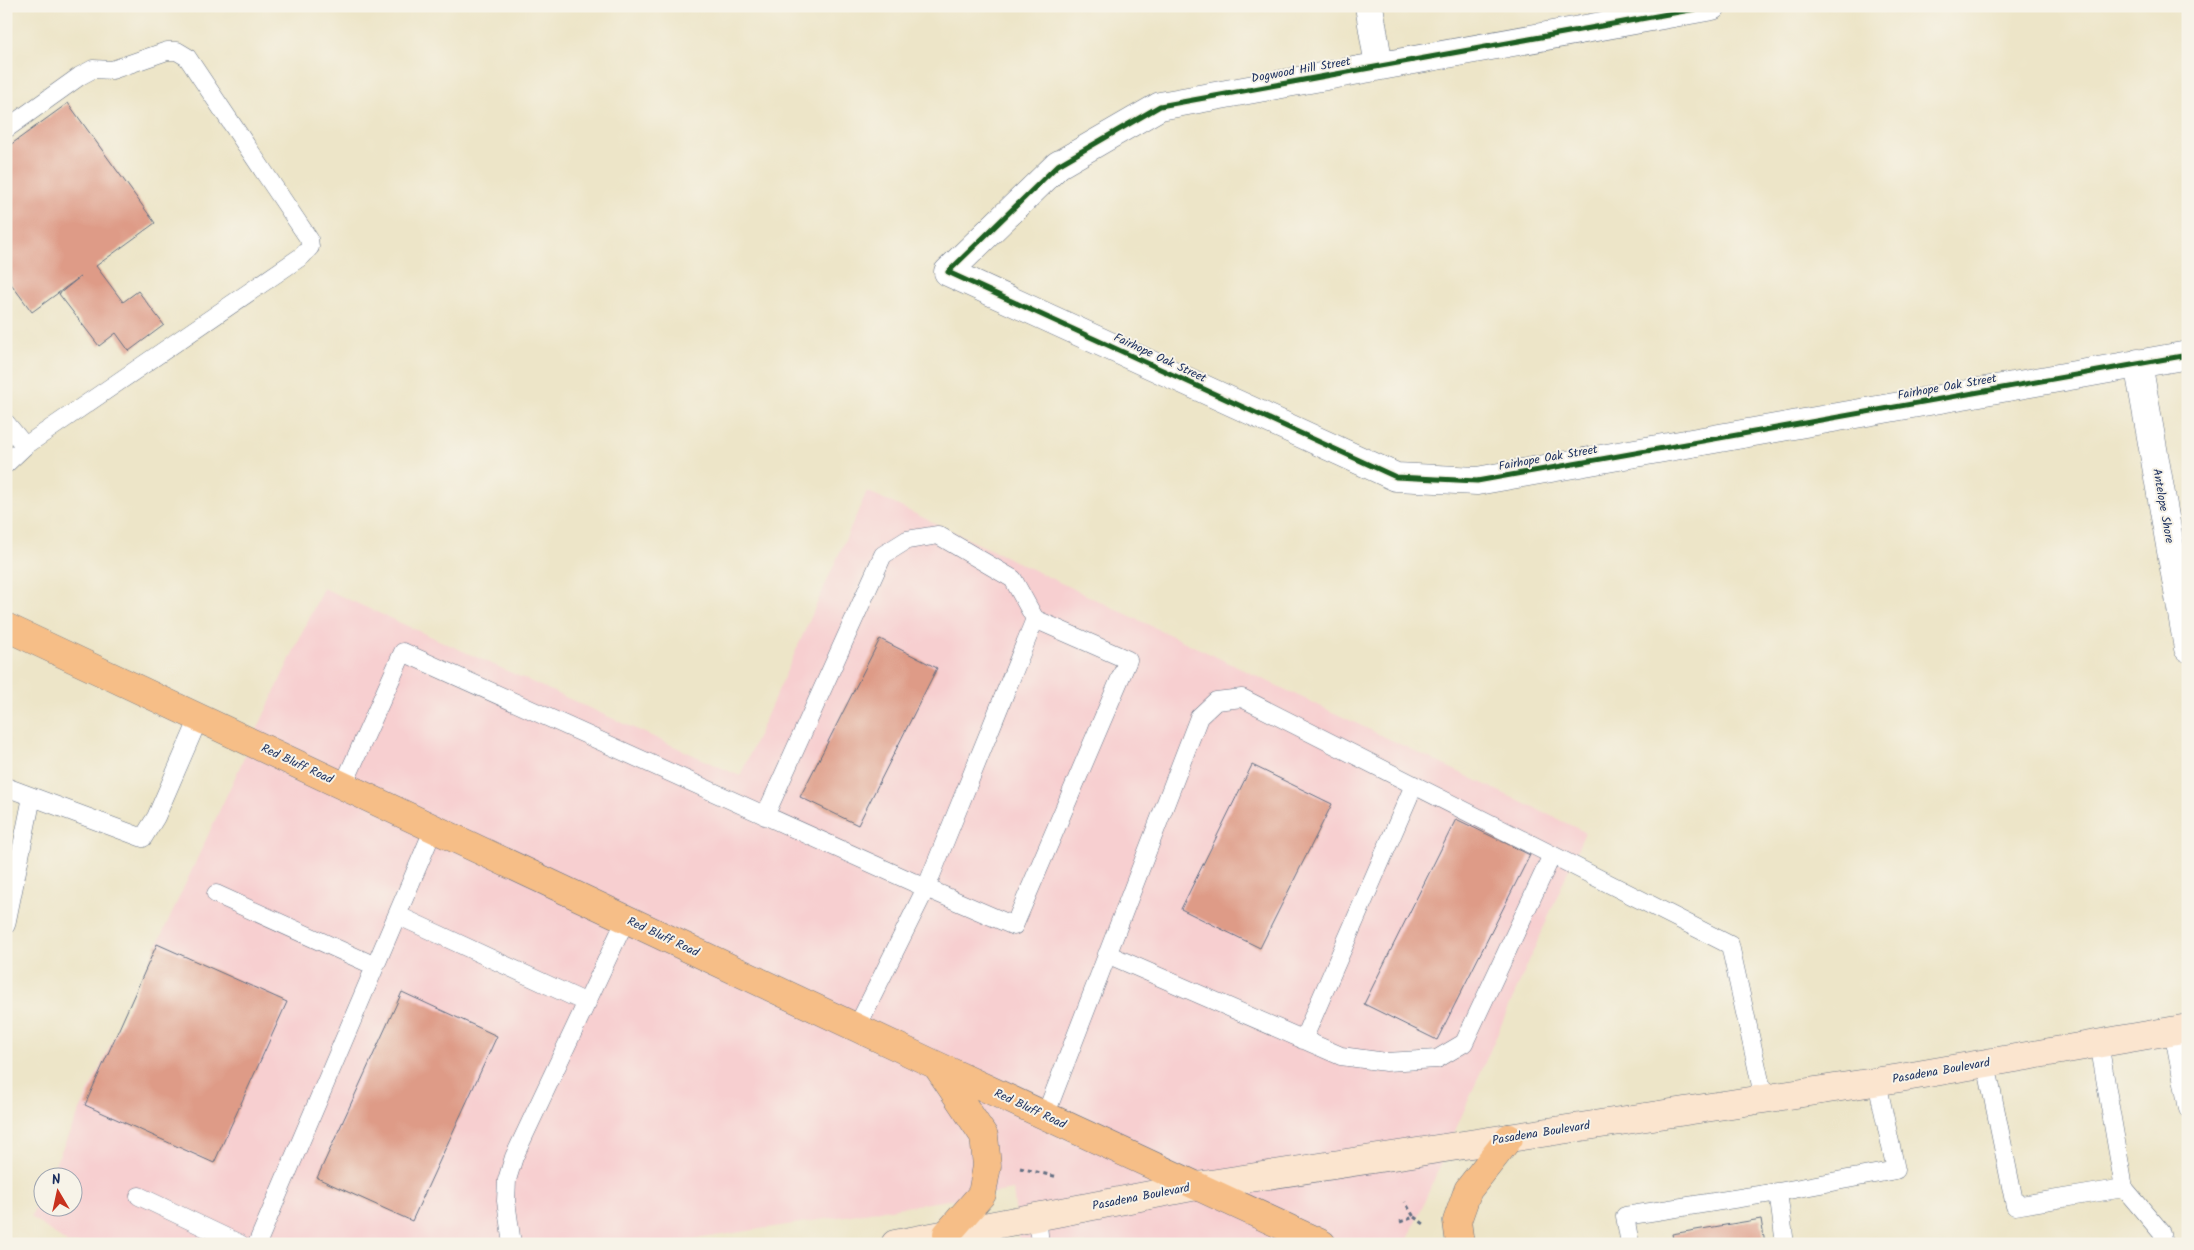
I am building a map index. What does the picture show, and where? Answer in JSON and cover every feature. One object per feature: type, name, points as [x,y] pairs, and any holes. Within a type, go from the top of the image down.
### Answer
[{"type":"main road","name":"Red Bluff Road","points":[[6,627],[936,1065],[1322,1244]]},
{"type":"main road","name":"Pasadena Boulevard","points":[[895,1244],[1197,1186],[1877,1082],[2180,1029]]},
{"type":"main road","points":[[936,1065],[984,1136],[987,1166],[982,1194],[948,1234]]},
{"type":"main road","points":[[1460,1244],[1457,1221],[1468,1190],[1509,1138]]},
{"type":"street","points":[[1369,6],[1379,66]]},
{"type":"street","name":"Dogwood Hill Street","points":[[948,272],[1058,165],[1160,106],[1712,6]]},
{"type":"street","name":"Fairhope Oak Street","points":[[948,272],[1396,477],[1478,481],[2188,355]]},
{"type":"street","name":"Antelope Shore","points":[[2138,364],[2188,648]]},
{"type":"lane","points":[[6,129],[80,76],[94,69],[112,70],[167,51],[178,51],[187,57],[309,239],[310,247],[302,256],[25,446],[6,464]]},
{"type":"lane","points":[[6,422],[25,446]]},
{"type":"lane","points":[[343,786],[403,652],[765,816],[1014,926],[1128,660],[1035,619],[1013,579],[938,535],[907,540],[883,555],[765,816]]},
{"type":"lane","points":[[857,1027],[926,888],[1035,619]]},
{"type":"lane","points":[[1045,1116],[1199,717],[1216,701],[1242,698],[1730,945],[1764,1099]]},
{"type":"lane","points":[[6,787],[143,838],[156,817],[199,718]]},
{"type":"lane","points":[[1303,1040],[1414,785]]},
{"type":"lane","points":[[6,925],[32,797]]},
{"type":"lane","points":[[257,1244],[434,828]]},
{"type":"lane","points":[[1108,954],[1341,1056],[1386,1062],[1437,1059],[1464,1042],[1552,855]]},
{"type":"lane","points":[[216,894],[375,966]]},
{"type":"lane","points":[[397,915],[587,1003]]},
{"type":"lane","points":[[512,1244],[506,1201],[509,1172],[514,1156],[626,919]]},
{"type":"lane","points":[[2180,1029],[2188,1109]]},
{"type":"lane","points":[[2099,1043],[2124,1188],[2162,1233],[2164,1244]]},
{"type":"lane","points":[[1986,1063],[2015,1206],[2124,1188]]},
{"type":"lane","points":[[1630,1244],[1625,1216],[1778,1192],[1896,1170],[1877,1082]]},
{"type":"lane","points":[[1778,1192],[1785,1244]]},
{"type":"lane","points":[[139,1196],[240,1244]]},
{"type":"lane","points":[[1037,1216],[1040,1244]]},
{"type":"path","points":[[1012,1166],[1059,1177]]},
{"type":"path","points":[[1400,1222],[1414,1217],[1405,1202]]},
{"type":"shaded area","points":[[867,491],[1585,832],[1406,1244],[1019,1244],[1013,1190],[664,1244],[68,1244],[32,1218],[82,1218],[82,1168],[53,1168],[323,588],[740,776]]},
{"type":"building","points":[[68,103],[155,223],[96,266],[123,302],[138,291],[164,325],[129,351],[116,333],[99,346],[59,294],[80,277],[32,312],[6,277],[6,148]]},
{"type":"building","points":[[880,639],[937,668],[858,825],[800,797]]},
{"type":"building","points":[[1252,765],[1332,804],[1260,948],[1181,909]]},
{"type":"building","points":[[1456,819],[1530,855],[1437,1040],[1364,1004]]},
{"type":"building","points":[[157,944],[287,1002],[214,1163],[85,1105]]},
{"type":"building","points":[[402,992],[497,1036],[412,1221],[317,1178]]},
{"type":"building","points":[[1761,1219],[1765,1244],[1674,1244],[1672,1234]]},
{"type":"cycle path","points":[[1712,6],[1160,106],[1058,165],[948,272],[1396,477],[1477,481],[2188,355]]}]
